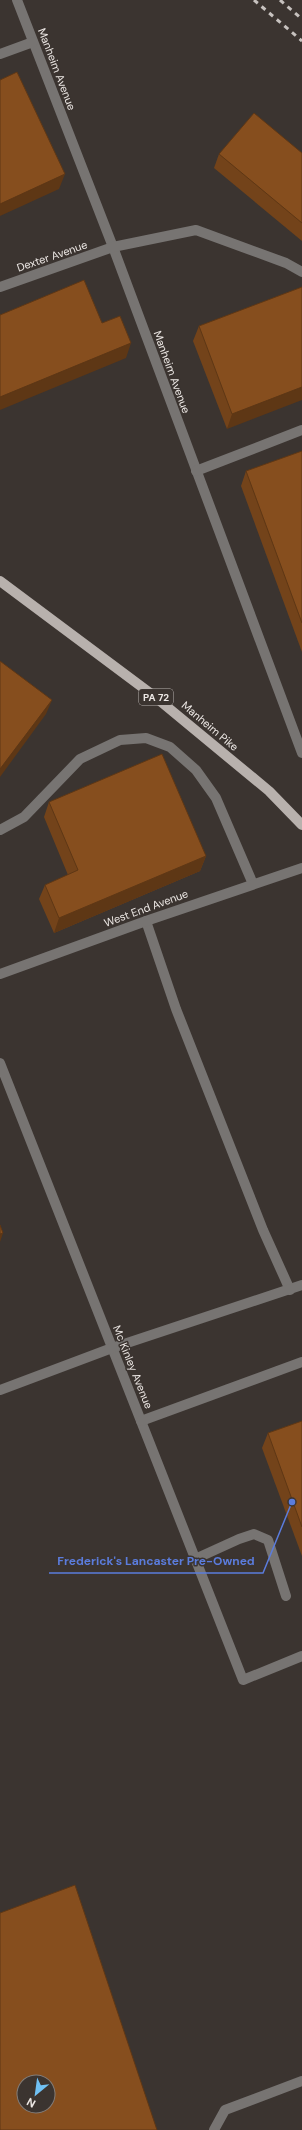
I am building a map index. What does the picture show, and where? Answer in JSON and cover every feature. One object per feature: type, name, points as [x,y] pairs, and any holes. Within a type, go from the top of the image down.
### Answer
[{"type":"main road","name":"Manheim Pike","points":[[0,581],[154,696],[269,791],[302,825]]},
{"type":"street","name":"Manheim Avenue","points":[[17,0],[113,247],[302,753]]},
{"type":"street","points":[[0,54],[33,42]]},
{"type":"street","name":"Dexter Avenue","points":[[0,287],[113,247],[196,230],[286,263],[302,272]]},
{"type":"street","points":[[196,471],[302,430]]},
{"type":"street","points":[[0,830],[24,816],[80,759],[120,740],[146,738],[170,747],[196,770],[216,798],[253,884]]},
{"type":"street","name":"West End Avenue","points":[[0,974],[146,921],[302,868]]},
{"type":"street","points":[[146,921],[176,1009],[262,1230],[290,1290]]},
{"type":"street","name":"Mc Kinley Avenue","points":[[0,1063],[243,1680],[302,1656]]},
{"type":"street","points":[[0,1390],[112,1348],[302,1285]]},
{"type":"street","points":[[141,1421],[302,1362]]},
{"type":"street","points":[[195,1559],[239,1539],[254,1534],[268,1540],[286,1596]]},
{"type":"street","points":[[214,2130],[225,2110],[302,2081]]},
{"type":"building","points":[[17,72],[65,174],[0,204],[0,80]]},
{"type":"building","points":[[254,113],[302,153],[302,223],[219,154]]},
{"type":"building","points":[[84,280],[102,323],[120,316],[131,343],[0,397],[0,315]]},
{"type":"building","points":[[302,287],[302,387],[232,414],[199,326]]},
{"type":"building","points":[[302,451],[302,623],[246,471]]},
{"type":"building","points":[[0,661],[52,700],[0,769]]},
{"type":"building","points":[[162,754],[206,856],[59,918],[45,885],[78,870],[49,802]]},
{"type":"building","points":[[0,1225],[3,1233],[0,1234]]},
{"type":"building","points":[[302,1421],[302,1527],[268,1433]]},
{"type":"building","points":[[75,1885],[157,2130],[0,2130],[0,1913]]},
{"type":"railway","points":[[254,0],[302,41]]},
{"type":"railway","points":[[280,0],[302,19]]},
{"type":"place","name":"Frederick's Lancaster Pre-Owned","points":[[292,1502]]}]
